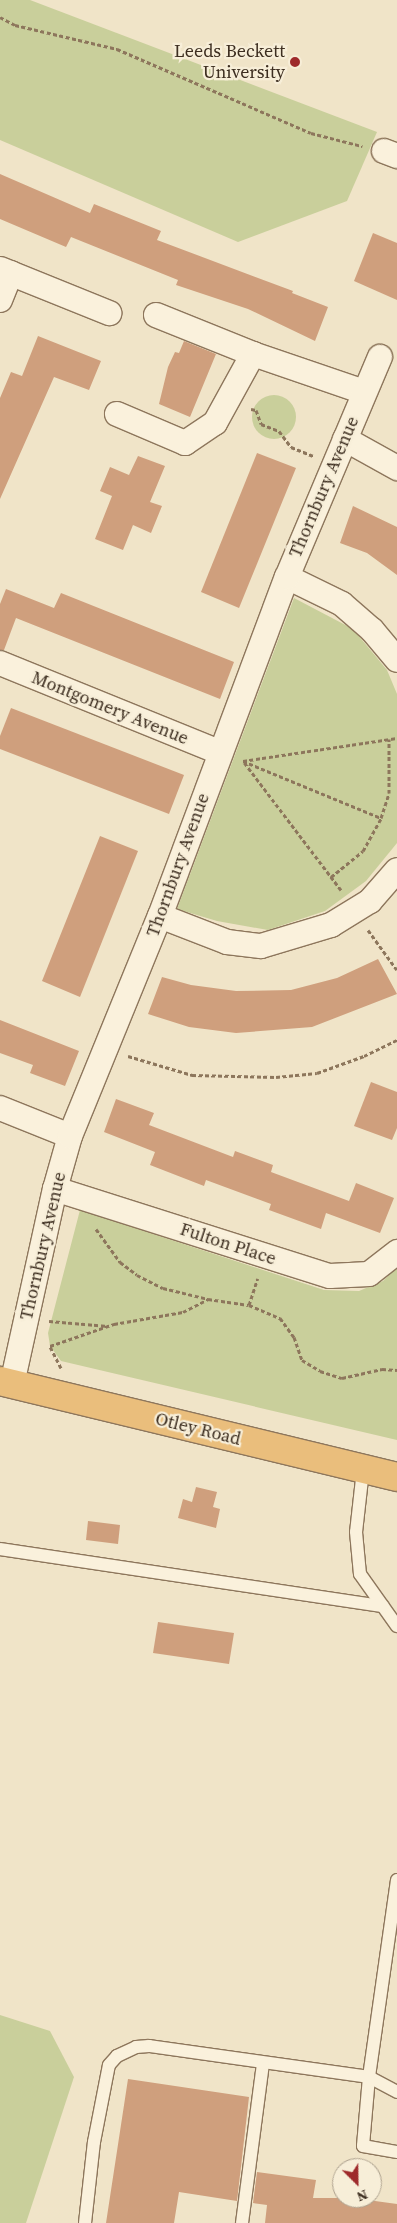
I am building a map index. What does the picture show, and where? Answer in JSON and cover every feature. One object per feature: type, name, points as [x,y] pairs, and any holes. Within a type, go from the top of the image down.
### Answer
[{"type":"highway","name":"Otley Road","points":[[6,1382],[397,1477]]},
{"type":"street","points":[[0,300],[6,271],[109,313]]},
{"type":"street","points":[[156,315],[253,354],[364,392]]},
{"type":"street","points":[[117,414],[184,443],[215,424],[253,354]]},
{"type":"street","name":"Thornbury Avenue","points":[[6,1382],[27,1316],[55,1189],[70,1136],[160,916],[219,752],[287,577],[380,357]]},
{"type":"street","points":[[345,439],[397,468]]},
{"type":"street","points":[[287,577],[342,604],[372,630],[397,660]]},
{"type":"street","name":"Montgomery Avenue","points":[[0,663],[219,752]]},
{"type":"street","points":[[160,916],[227,942],[261,946],[331,925],[370,902],[397,870]]},
{"type":"street","points":[[0,1108],[70,1136]]},
{"type":"street","name":"Fulton Place","points":[[55,1189],[330,1276],[370,1274],[397,1252]]},
{"type":"lane","points":[[364,1470],[356,1532],[360,1574],[397,1626]]},
{"type":"lane","points":[[0,1549],[383,1606]]},
{"type":"lane","points":[[397,1880],[369,2078],[364,2146],[397,2152]]},
{"type":"lane","points":[[85,2223],[94,2142],[109,2065],[117,2056],[136,2047],[149,2046],[369,2078],[397,2092]]},
{"type":"lane","points":[[242,2223],[263,2064]]},
{"type":"path","points":[[0,17],[16,24],[117,49],[311,133],[391,154]]},
{"type":"path","points":[[227,401],[256,410],[260,424],[279,431],[285,442],[298,451],[335,463]]},
{"type":"path","points":[[243,761],[397,738]]},
{"type":"path","points":[[331,877],[363,851],[382,818],[388,792],[389,739]]},
{"type":"path","points":[[219,752],[382,818]]},
{"type":"path","points":[[243,761],[331,877],[397,970]]},
{"type":"path","points":[[106,1048],[192,1075],[276,1077],[317,1072],[364,1056],[397,1040]]},
{"type":"path","points":[[90,1200],[88,1216],[120,1262],[137,1275],[163,1288],[208,1300],[249,1305],[280,1318],[294,1337],[302,1360],[320,1371],[342,1378],[382,1369],[397,1370]]},
{"type":"path","points":[[64,1371],[50,1346],[108,1326],[183,1312],[208,1300]]},
{"type":"path","points":[[27,1316],[50,1322],[108,1326]]},
{"type":"green space","points":[[0,0],[30,0],[377,132],[347,201],[238,242],[0,140]]},
{"type":"green space","points":[[274,395],[286,399],[292,405],[296,417],[292,429],[286,435],[274,439],[262,435],[256,429],[252,417],[256,405],[262,399]]},
{"type":"green space","points":[[294,598],[353,629],[387,670],[397,694],[397,843],[366,881],[325,911],[268,930],[217,921],[177,909]]},
{"type":"green space","points":[[80,1210],[324,1290],[359,1291],[383,1281],[397,1267],[397,1440],[61,1361],[50,1346],[48,1333]]},
{"type":"green space","points":[[0,2015],[50,2031],[74,2077],[26,2223],[0,2223]]},
{"type":"building","points":[[0,174],[90,213],[94,204],[161,231],[157,240],[293,291],[292,293],[328,307],[315,341],[248,309],[176,285],[178,280],[71,237],[66,247],[0,219]]},
{"type":"building","points":[[373,233],[397,243],[397,300],[354,281]]},
{"type":"building","points":[[38,336],[101,361],[89,390],[54,377],[0,499],[0,398],[11,372],[22,376]]},
{"type":"building","points":[[184,341],[216,354],[190,417],[159,404],[168,367],[175,352],[179,353]]},
{"type":"building","points":[[257,453],[296,468],[239,608],[201,592]]},
{"type":"building","points":[[138,456],[165,466],[150,502],[162,506],[151,533],[133,525],[123,550],[95,539],[112,496],[100,491],[110,467],[129,475]]},
{"type":"building","points":[[353,506],[397,527],[397,575],[367,553],[340,543]]},
{"type":"building","points":[[6,589],[54,608],[61,593],[234,662],[220,699],[16,618],[4,650],[0,650],[0,604]]},
{"type":"building","points":[[11,708],[184,775],[169,814],[0,749],[0,736]]},
{"type":"building","points":[[100,836],[138,851],[80,997],[42,981]]},
{"type":"building","points":[[378,959],[397,994],[312,1027],[236,1033],[189,1027],[148,1014],[162,977],[191,985],[236,991],[291,990],[337,978]]},
{"type":"building","points":[[0,1020],[79,1051],[65,1086],[30,1073],[33,1065],[0,1053]]},
{"type":"building","points":[[371,1082],[397,1092],[397,1128],[392,1140],[354,1126]]},
{"type":"building","points":[[116,1099],[154,1113],[149,1125],[233,1157],[235,1151],[273,1165],[271,1172],[349,1201],[356,1183],[394,1198],[380,1233],[326,1213],[321,1229],[269,1210],[271,1204],[206,1180],[204,1186],[150,1165],[155,1152],[104,1132]]},
{"type":"building","points":[[196,1487],[217,1492],[213,1507],[220,1509],[216,1528],[178,1518],[183,1499],[192,1502]]},
{"type":"building","points":[[88,1521],[120,1525],[118,1544],[86,1540]]},
{"type":"building","points":[[158,1622],[234,1633],[229,1664],[153,1653]]},
{"type":"building","points":[[128,2079],[249,2097],[237,2201],[179,2192],[174,2223],[106,2223]]},
{"type":"building","points":[[257,2172],[316,2180],[313,2198],[332,2198],[332,2208],[382,2208],[382,2202],[397,2204],[397,2223],[265,2223],[267,2205],[253,2203]]},
{"type":"place","name":"Leeds Beckett University","points":[[295,62]]}]
